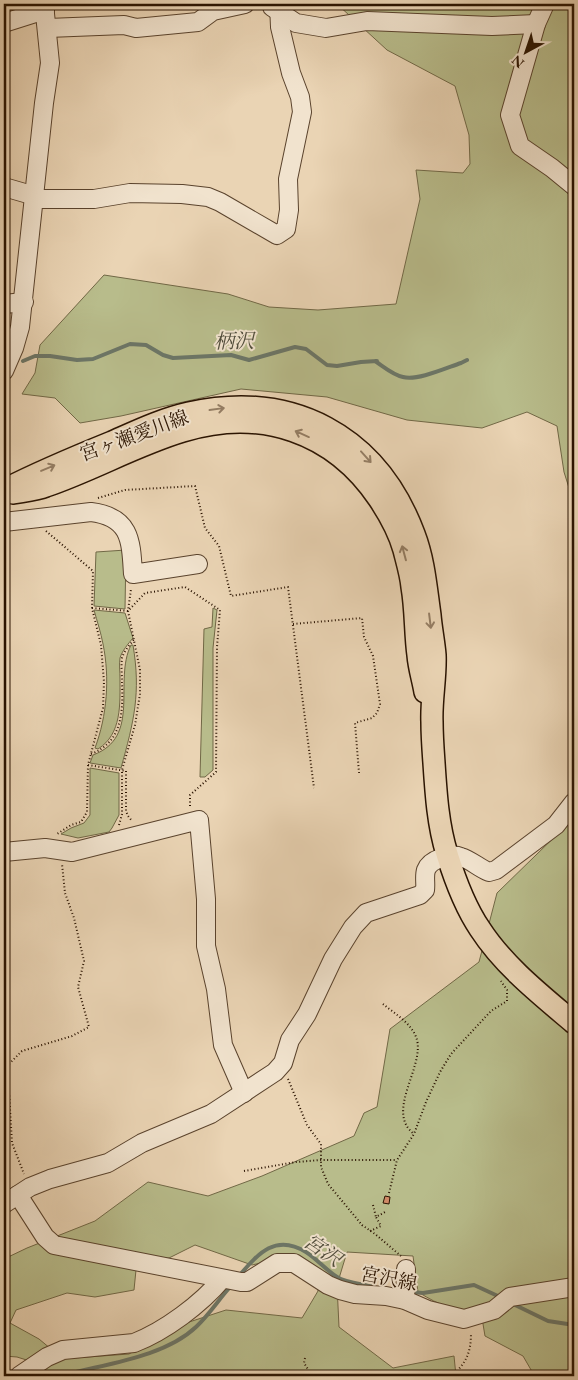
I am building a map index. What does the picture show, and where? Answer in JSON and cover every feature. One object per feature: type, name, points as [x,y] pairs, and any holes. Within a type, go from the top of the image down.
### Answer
[{"type":"main road","name":"宮ヶ瀬愛川線","points":[[4,490],[38,472],[143,428],[188,413],[224,408],[261,408],[297,415],[332,430],[360,451],[382,476],[400,504],[414,534],[424,568],[435,655],[432,722],[437,802],[441,834],[462,896],[479,928],[499,955],[574,1024]]},
{"type":"main road","name":"宮ヶ瀬愛川線","points":[[4,495],[45,487],[161,438],[213,424],[265,423],[294,431],[322,443],[348,461],[368,483],[388,513],[403,548],[412,587],[418,656],[432,722]]},
{"type":"street","points":[[48,28],[124,25],[154,31],[198,22],[213,11],[244,4]]},
{"type":"street","points":[[545,4],[536,24],[510,115],[520,146],[574,186]]},
{"type":"street","points":[[275,6],[296,23],[326,28],[367,21],[492,26],[536,24]]},
{"type":"street","points":[[4,187],[35,198],[94,200],[130,193],[208,197],[278,235],[286,229],[290,210],[288,179],[302,112],[300,97],[290,73],[275,6]]},
{"type":"street","points":[[4,23],[44,7],[48,28],[50,63],[44,103],[24,302],[14,348],[4,371]]},
{"type":"street","points":[[4,304],[24,302]]},
{"type":"street","points":[[12,521],[91,512],[104,514],[116,521],[127,531],[132,543],[133,574],[198,564]]},
{"type":"street","points":[[17,1196],[50,1179],[108,1164],[142,1144],[211,1114],[276,1072],[281,1065],[290,1040],[307,1014],[333,959],[353,927],[366,913],[420,895],[425,890],[425,872],[428,866],[435,860],[448,856],[459,856],[489,872],[496,870],[556,825],[574,802]]},
{"type":"street","points":[[4,852],[44,848],[62,844],[72,852],[199,820],[206,899],[206,946],[216,989],[223,1045],[244,1093]]},
{"type":"street","name":"宮沢線","points":[[17,1196],[45,1238],[54,1245],[222,1279],[247,1282],[277,1263],[294,1263],[328,1285],[340,1290],[355,1294],[386,1296],[405,1300],[428,1310],[464,1320],[494,1310],[510,1297],[574,1287]]},
{"type":"street","points":[[405,1300],[406,1268]]},
{"type":"street","points":[[20,1376],[47,1357],[63,1350],[134,1343],[198,1304],[222,1279]]},
{"type":"path","points":[[98,498],[125,490],[195,486],[205,528],[219,546],[231,596],[288,586],[314,788]]},
{"type":"path","points":[[4,1069],[22,1052],[72,1036],[89,1026],[78,987],[84,962],[74,918],[65,893],[62,844],[56,835],[71,825],[81,822],[87,812],[88,765],[103,708],[104,682],[101,645],[92,608],[93,571],[44,530]]},
{"type":"path","points":[[116,830],[122,814],[122,770],[135,725],[140,694],[140,670],[128,611],[133,574]]},
{"type":"path","points":[[92,608],[128,611],[145,594],[185,587],[220,610],[216,647],[216,772],[190,795],[190,814]]},
{"type":"path","points":[[293,624],[362,618],[364,637],[373,656],[380,704],[372,718],[355,722],[359,773]]},
{"type":"path","points":[[91,754],[107,745],[114,736],[119,724],[122,697],[122,658],[134,639]]},
{"type":"path","points":[[88,765],[126,771],[126,811],[133,822]]},
{"type":"path","points":[[389,1193],[397,1160],[414,1134],[440,1072],[452,1054],[491,1011],[507,1001],[507,990],[496,974]]},
{"type":"path","points":[[383,1004],[406,1023],[417,1040],[417,1054],[402,1111],[408,1130],[414,1134]]},
{"type":"path","points":[[281,1065],[308,1125],[321,1144],[321,1167],[328,1184],[362,1225],[405,1260],[406,1268]]},
{"type":"path","points":[[4,1078],[9,1092],[12,1143],[26,1179],[17,1196]]},
{"type":"path","points":[[244,1171],[296,1162],[321,1160],[397,1160]]},
{"type":"path","points":[[370,1230],[381,1226],[373,1205]]},
{"type":"path","points":[[376,1217],[385,1212]]},
{"type":"path","points":[[452,1376],[470,1352],[471,1326],[469,1318]]},
{"type":"path","points":[[305,1358],[304,1364],[311,1376]]},
{"type":"green space","points":[[337,4],[574,4],[574,492],[570,491],[564,472],[557,426],[527,412],[482,428],[407,420],[327,397],[241,389],[121,416],[80,423],[55,398],[22,394],[35,373],[40,345],[104,275],[228,294],[269,307],[318,310],[396,304],[420,199],[416,170],[463,173],[470,164],[469,135],[455,86],[387,50]]},
{"type":"green space","points":[[126,550],[125,609],[94,606],[96,552]]},
{"type":"green space","points":[[213,608],[217,610],[213,648],[213,770],[205,777],[200,777],[204,629],[212,627]]},
{"type":"green space","points":[[94,610],[125,613],[133,638],[120,658],[120,698],[116,727],[106,743],[98,749],[95,748],[105,710],[107,683],[102,640]]},
{"type":"green space","points":[[131,645],[133,645],[135,662],[135,707],[121,768],[90,763],[93,755],[108,747],[117,735],[122,722],[124,675],[126,659]]},
{"type":"green space","points":[[90,768],[119,773],[119,815],[109,832],[78,838],[61,834],[84,823],[90,815]]},
{"type":"green space","points":[[574,818],[574,1376],[533,1376],[523,1356],[485,1336],[481,1312],[448,1307],[418,1292],[413,1256],[347,1252],[337,1285],[339,1327],[393,1368],[454,1356],[456,1376],[290,1376],[251,1371],[243,1376],[27,1376],[60,1359],[129,1354],[183,1324],[226,1310],[302,1318],[318,1291],[316,1267],[295,1255],[252,1265],[195,1245],[169,1258],[137,1260],[134,1290],[95,1297],[67,1293],[16,1310],[10,1323],[39,1339],[51,1349],[33,1362],[17,1357],[4,1356],[4,1259],[95,1221],[148,1182],[208,1196],[262,1176],[354,1136],[364,1113],[377,1107],[390,1029],[479,962],[497,893]]},
{"type":"building","points":[[385,1196],[390,1197],[389,1204],[383,1203]]},
{"type":"waterway","name":"柄沢","points":[[23,361],[35,356],[77,360],[93,359],[130,344],[146,345],[163,355],[173,358],[231,355],[249,360],[295,347],[306,349],[327,365],[337,366],[361,362],[377,361],[375,361],[378,363],[392,373],[409,378],[432,373],[467,360]]},
{"type":"waterway","name":"宮沢","points":[[238,1277],[260,1254],[276,1245],[285,1245],[306,1252],[341,1279],[374,1287]]},
{"type":"waterway","name":"宮沢","points":[[411,1292],[423,1293],[474,1285],[500,1297]]},
{"type":"waterway","name":"宮沢","points":[[61,1376],[132,1359],[167,1346],[182,1338],[196,1327],[231,1286]]},
{"type":"waterway","name":"宮沢","points":[[511,1303],[548,1321],[574,1325]]}]
